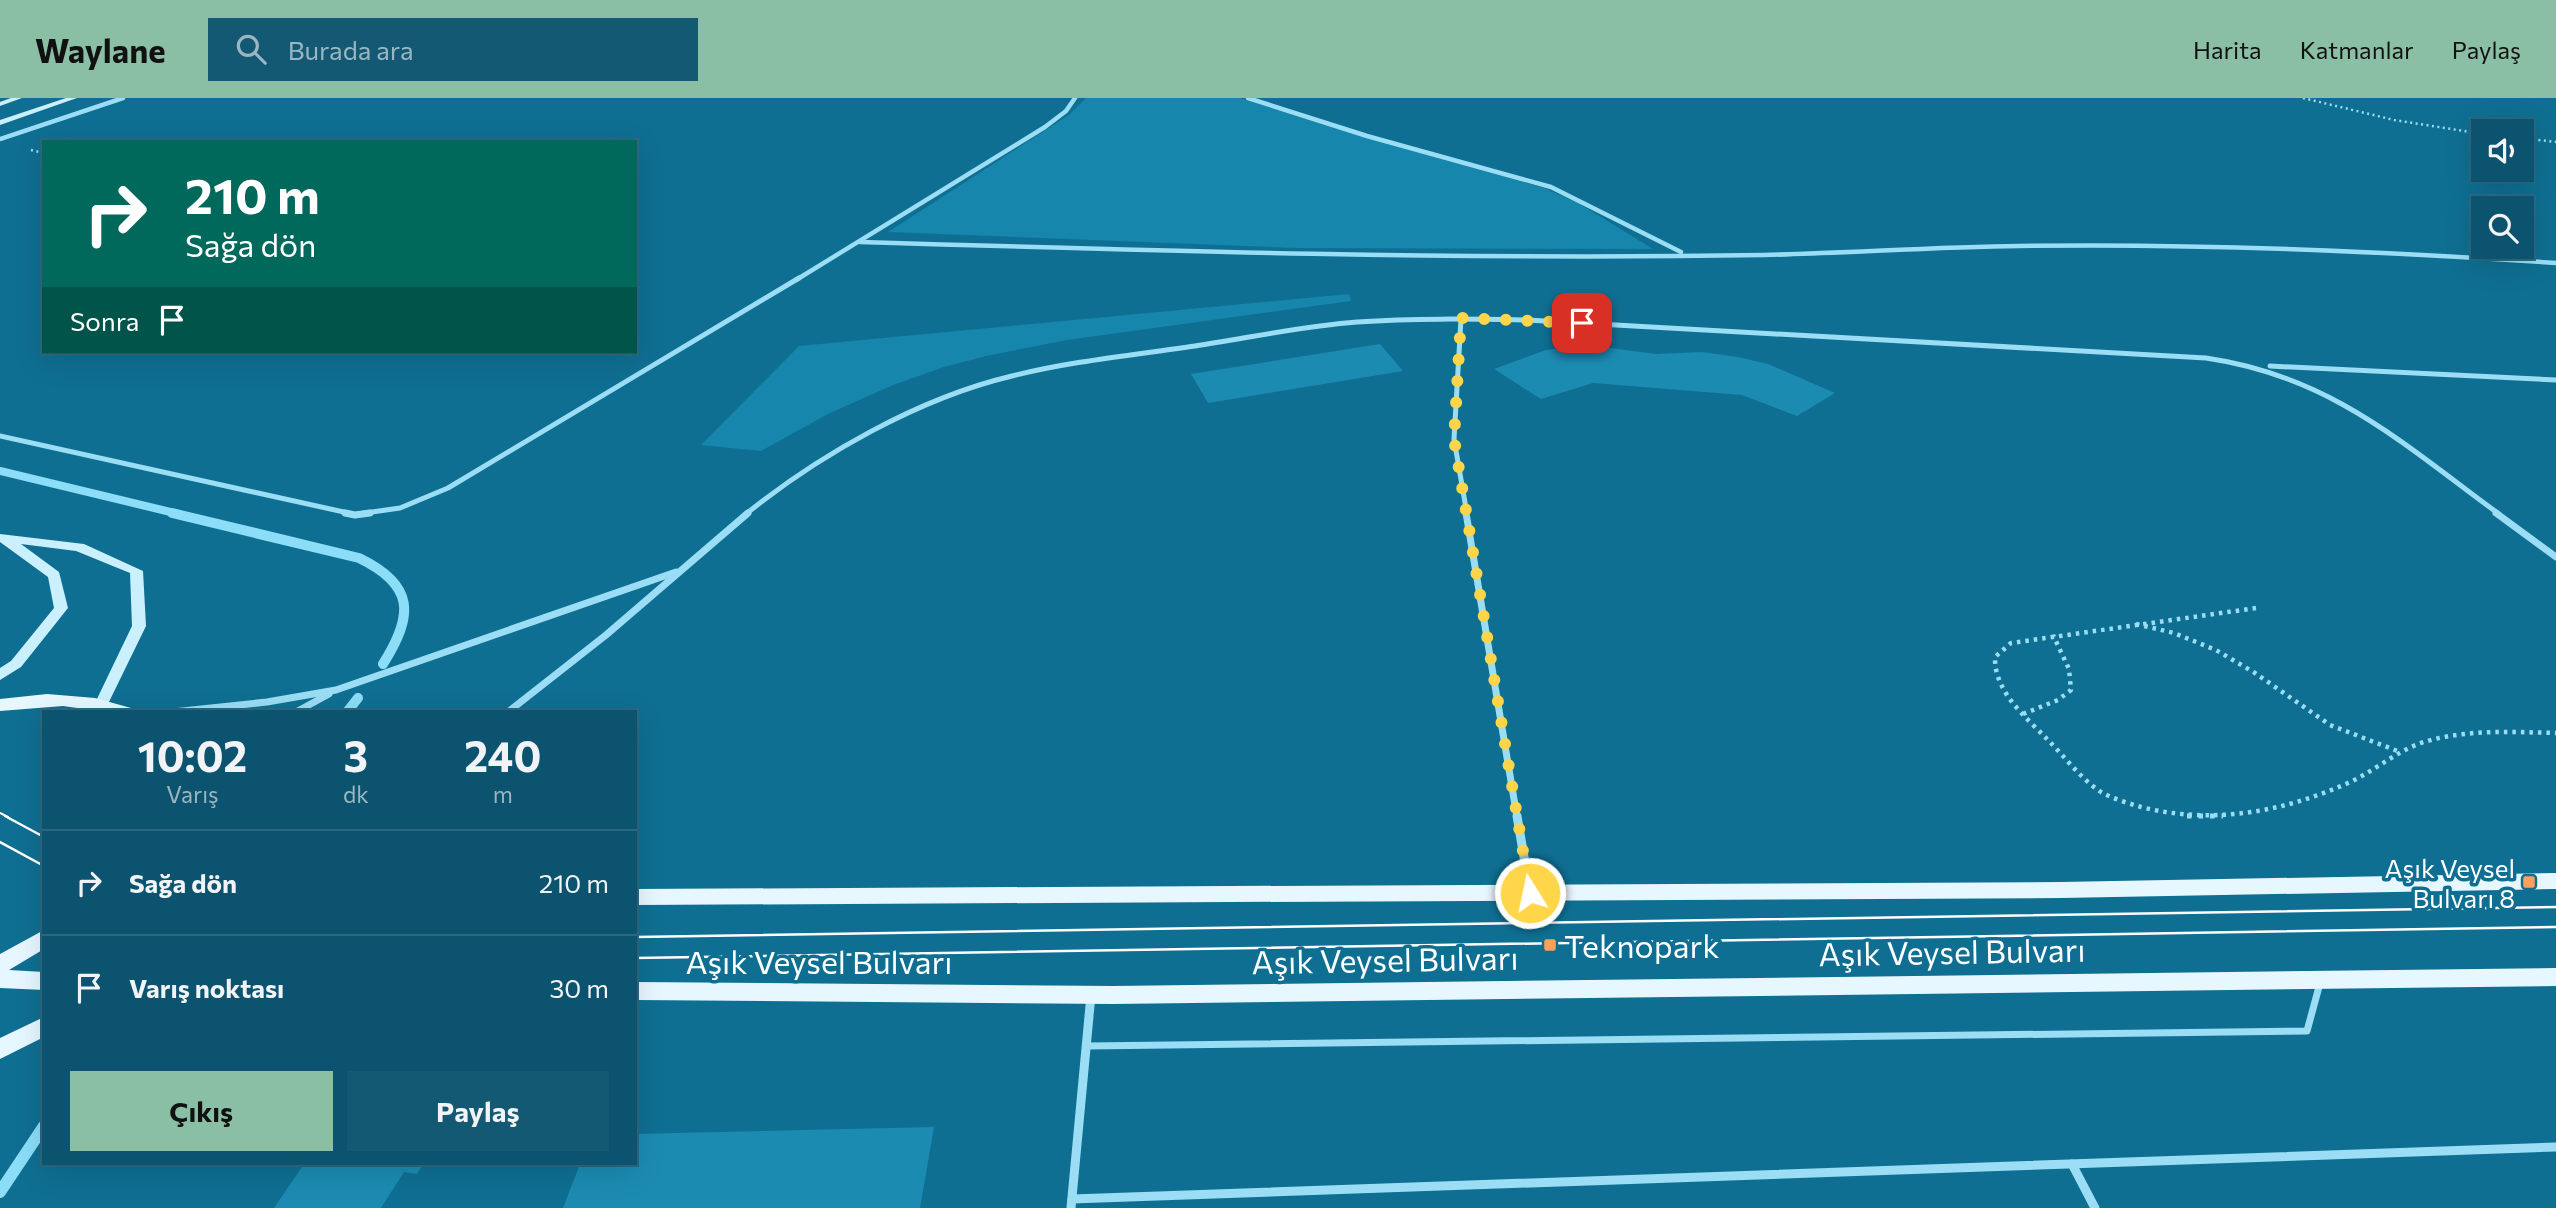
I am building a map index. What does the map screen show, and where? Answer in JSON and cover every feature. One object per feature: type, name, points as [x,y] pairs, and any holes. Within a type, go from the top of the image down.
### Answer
[{"type":"main road","points":[[0,705],[31,700],[102,703],[120,710]]},
{"type":"main road","points":[[637,897],[2061,890],[2556,881]]},
{"type":"main road","points":[[0,965],[42,939]]},
{"type":"main road","name":"Aşık Veysel Bulvarı","points":[[637,991],[1091,995],[2556,978]]},
{"type":"main road","points":[[0,979],[42,981]]},
{"type":"main road","points":[[0,1049],[42,1027]]},
{"type":"street","points":[[0,104],[18,98]]},
{"type":"street","points":[[0,123],[73,98]]},
{"type":"street","points":[[0,139],[123,98]]},
{"type":"street","points":[[0,436],[355,515],[400,508],[448,488],[860,242],[1057,119],[1076,98]]},
{"type":"street","points":[[1248,98],[1367,136],[1551,187],[1687,255]]},
{"type":"street","points":[[860,242],[1328,256],[1812,254],[2071,245],[2374,251],[2556,263]]},
{"type":"street","points":[[1461,318],[1454,439],[1530,893]]},
{"type":"street","points":[[511,710],[606,635],[767,497],[831,455],[896,417],[981,384],[1069,364],[1355,322],[1461,318],[2206,358],[2256,366],[2556,380]]},
{"type":"street","points":[[2256,366],[2299,379],[2355,408],[2556,557]]},
{"type":"street","points":[[0,675],[16,664],[61,608],[54,575],[4,539]]},
{"type":"street","points":[[4,539],[79,547],[136,571],[139,626],[102,703]]},
{"type":"street","points":[[192,710],[267,702],[336,690],[681,570]]},
{"type":"street","points":[[300,710],[336,690]]},
{"type":"street","points":[[1091,995],[1071,1204],[2556,1147]]},
{"type":"street","points":[[2072,1164],[2095,1208]]},
{"type":"lane","points":[[1087,1046],[2307,1031],[2321,979]]},
{"type":"path","points":[[2303,98],[2394,120],[2471,132]]},
{"type":"path","points":[[2534,139],[2556,142]]},
{"type":"path","points":[[2256,608],[2131,623],[2011,643],[1995,657],[1993,673],[2022,715],[2101,791],[2150,810],[2175,816],[2221,818],[2284,805],[2324,793],[2355,779],[2400,752],[2449,736],[2481,732],[2556,733]]},
{"type":"path","points":[[2131,623],[2174,633],[2216,650],[2246,667],[2330,725],[2400,752]]},
{"type":"path","points":[[2022,715],[2058,700],[2071,690],[2073,681],[2053,635]]},
{"type":"shaded area","points":[[1086,98],[1240,98],[1544,188],[1578,203],[1653,249],[1296,248],[888,232],[1069,115]]},
{"type":"shaded area","points":[[1349,294],[1351,301],[1067,340],[986,356],[893,385],[828,414],[761,451],[701,445],[799,346]]},
{"type":"building","points":[[1380,344],[1403,371],[1208,403],[1191,374]]},
{"type":"building","points":[[1587,345],[1656,354],[1702,352],[1738,357],[1768,364],[1835,393],[1797,416],[1742,395],[1593,383],[1541,399],[1494,369],[1546,350]]},
{"type":"building","points":[[934,1127],[920,1208],[563,1208],[580,1165],[637,1165],[637,1134]]},
{"type":"building","points":[[303,1165],[422,1165],[417,1174],[404,1172],[381,1208],[274,1208]]},
{"type":"waterway","points":[[0,471],[179,514]]},
{"type":"waterway","points":[[172,513],[359,558],[377,568],[391,579],[404,603],[400,631],[383,664]]},
{"type":"waterway","points":[[349,710],[358,698]]},
{"type":"waterway","points":[[0,1192],[42,1129]]},
{"type":"tram line","points":[[0,813],[8,817]]},
{"type":"tram line","points":[[5,816],[42,836]]},
{"type":"tram line","points":[[0,842],[42,865]]},
{"type":"tram line","points":[[637,937],[2556,907]]},
{"type":"tram line","points":[[637,958],[2556,927]]},
{"type":"place","name":"Aşık Veysel Bulvarı 8","points":[[2529,882]]},
{"type":"place","name":"Teknopark","points":[[1550,945]]},
{"type":"route","points":[[1530,893],[1454,439],[1461,318],[1582,323]]}]
